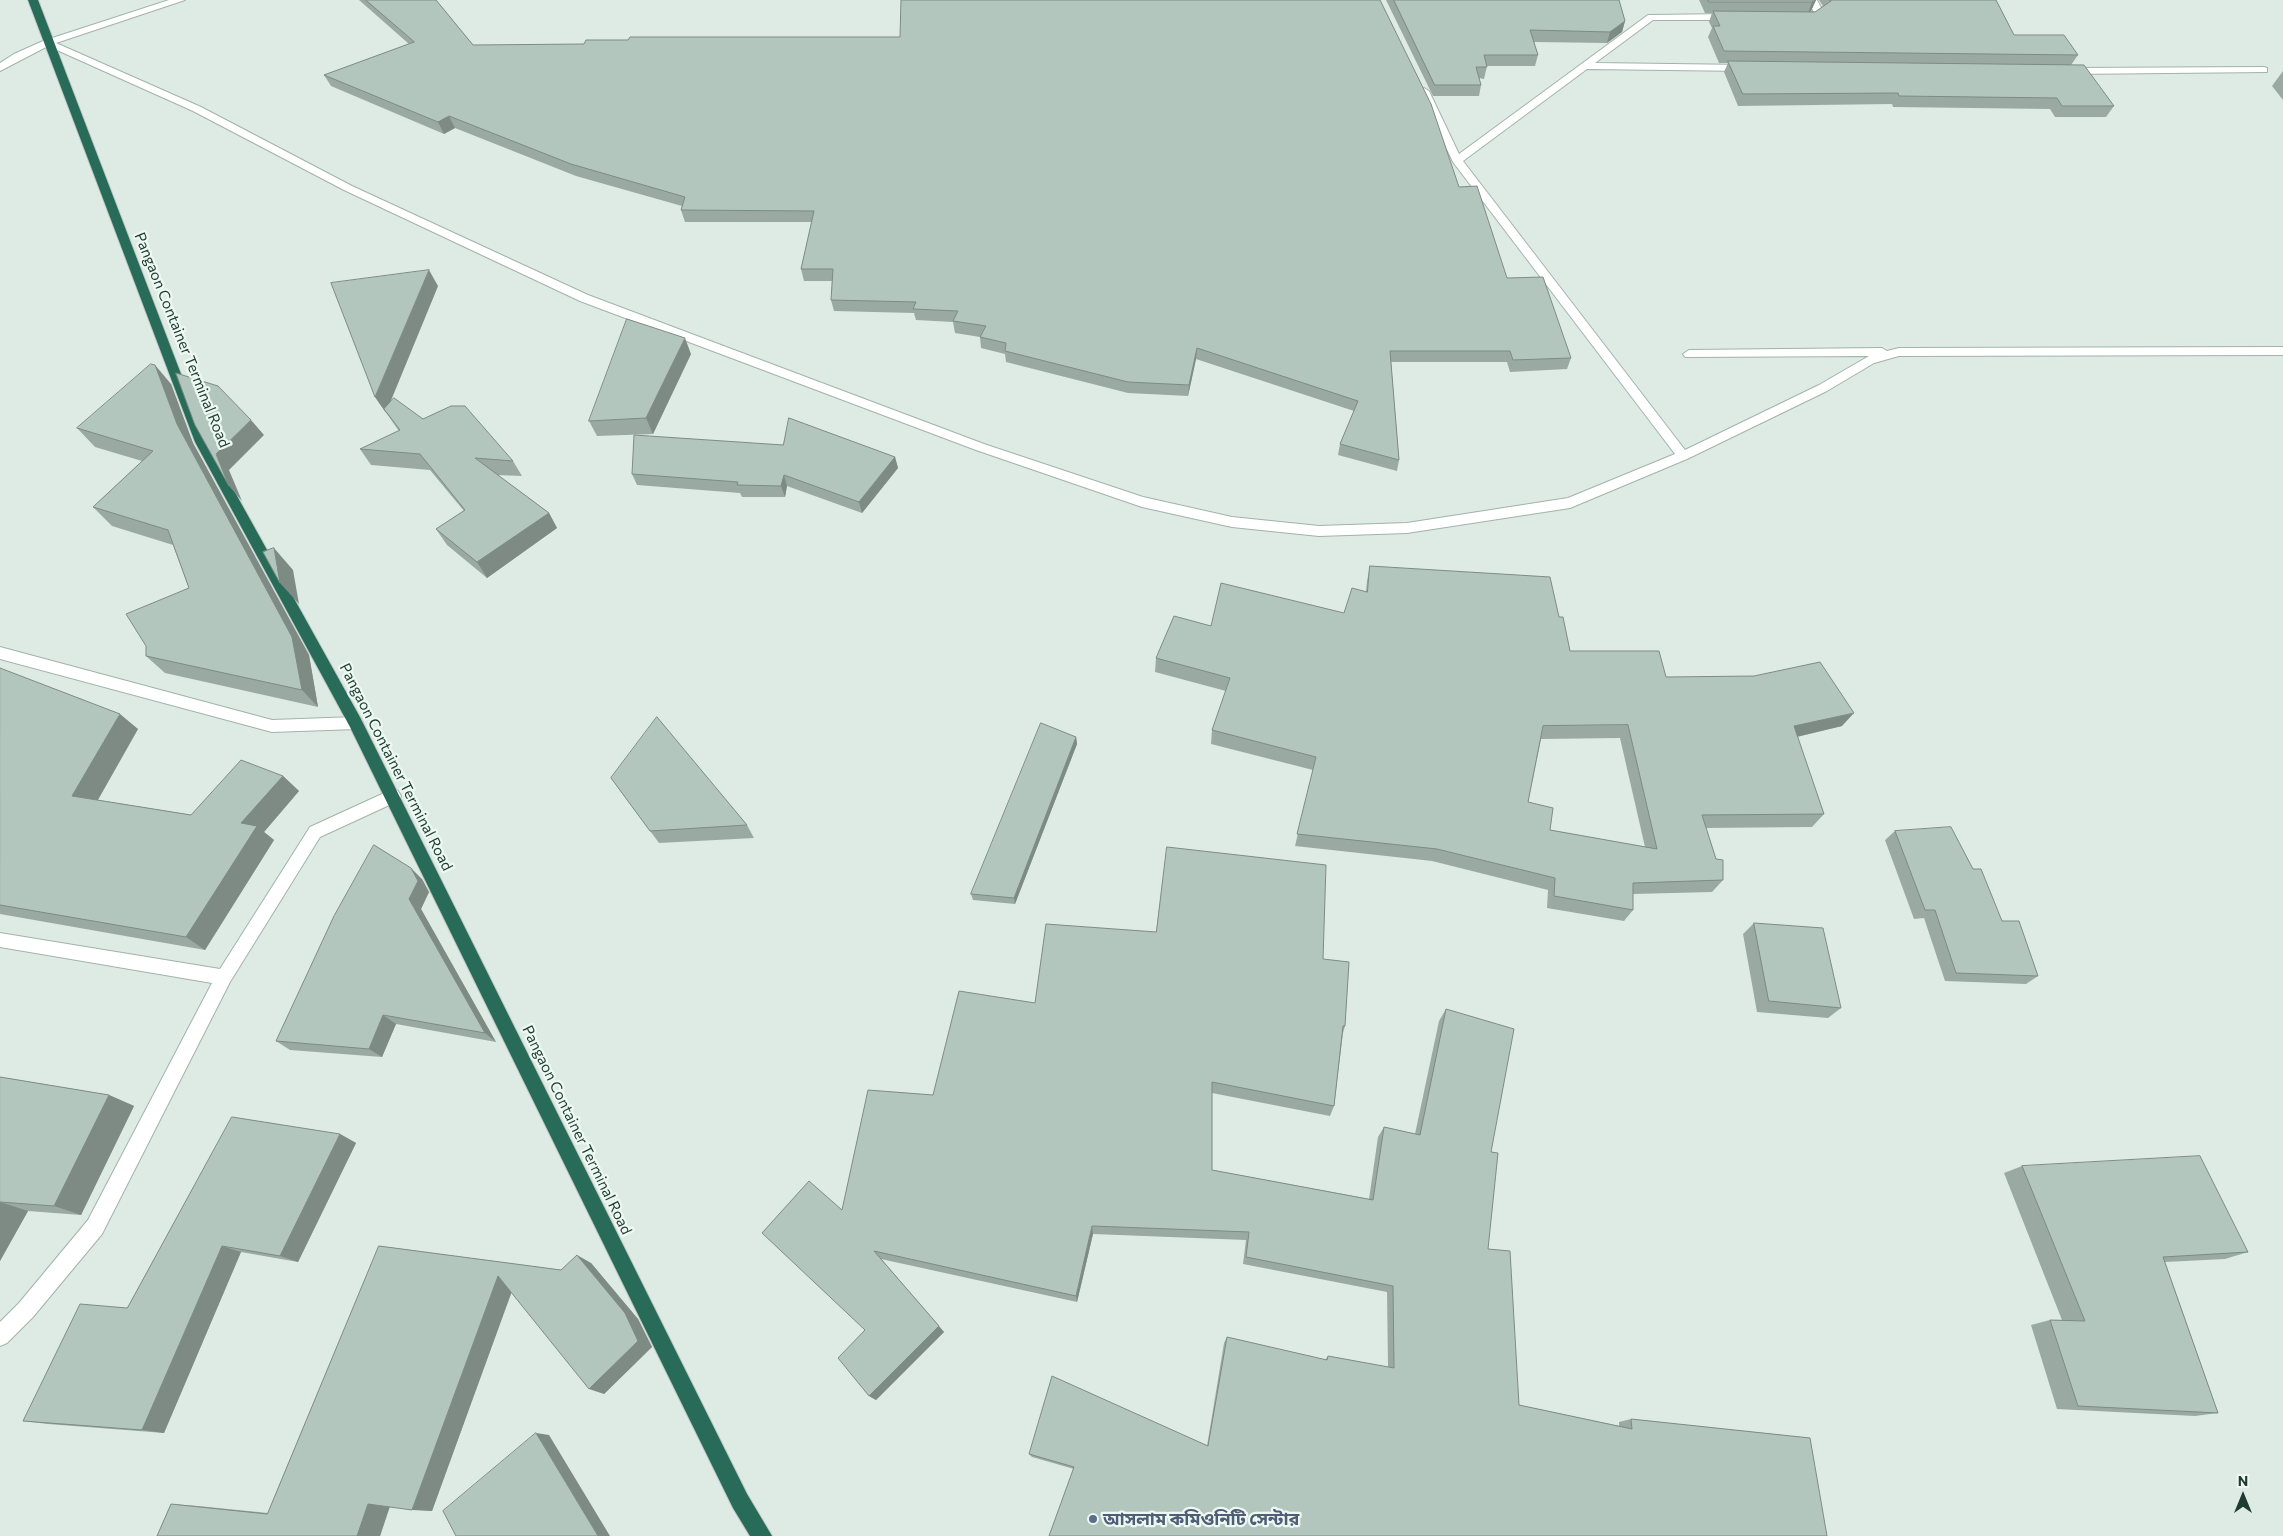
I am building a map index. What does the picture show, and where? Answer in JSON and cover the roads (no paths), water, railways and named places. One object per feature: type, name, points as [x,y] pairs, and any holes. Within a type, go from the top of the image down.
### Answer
[{"type":"highway","name":"Pangaon Container Terminal Road","points":[[33,0],[201,442],[356,723],[736,1492],[762,1536]]},
{"type":"street","points":[[0,68],[11,58],[48,43],[146,8],[180,0]]},
{"type":"street","points":[[1791,17],[1810,18],[1819,13],[1812,0]]},
{"type":"street","points":[[1457,160],[1651,17],[1743,17]]},
{"type":"street","points":[[48,43],[197,109],[348,188],[584,298],[980,447],[1142,502],[1242,523],[1320,531],[1407,528],[1570,503],[1683,456],[1823,388],[1870,360],[1899,352]]},
{"type":"street","points":[[0,52],[11,58]]},
{"type":"street","points":[[1583,66],[1760,68]]},
{"type":"street","points":[[2056,71],[2264,70]]},
{"type":"street","points":[[1418,80],[1457,160],[1683,456]]},
{"type":"street","points":[[1689,354],[2283,351]]},
{"type":"street","points":[[0,653],[272,726],[356,723]]},
{"type":"street","points":[[0,1336],[26,1310],[95,1227],[224,977],[315,832],[392,796]]},
{"type":"street","points":[[0,940],[224,977]]},
{"type":"place","name":"আসলাম কমিওনিটি সেন্টার","points":[[1093,1519]]}]
